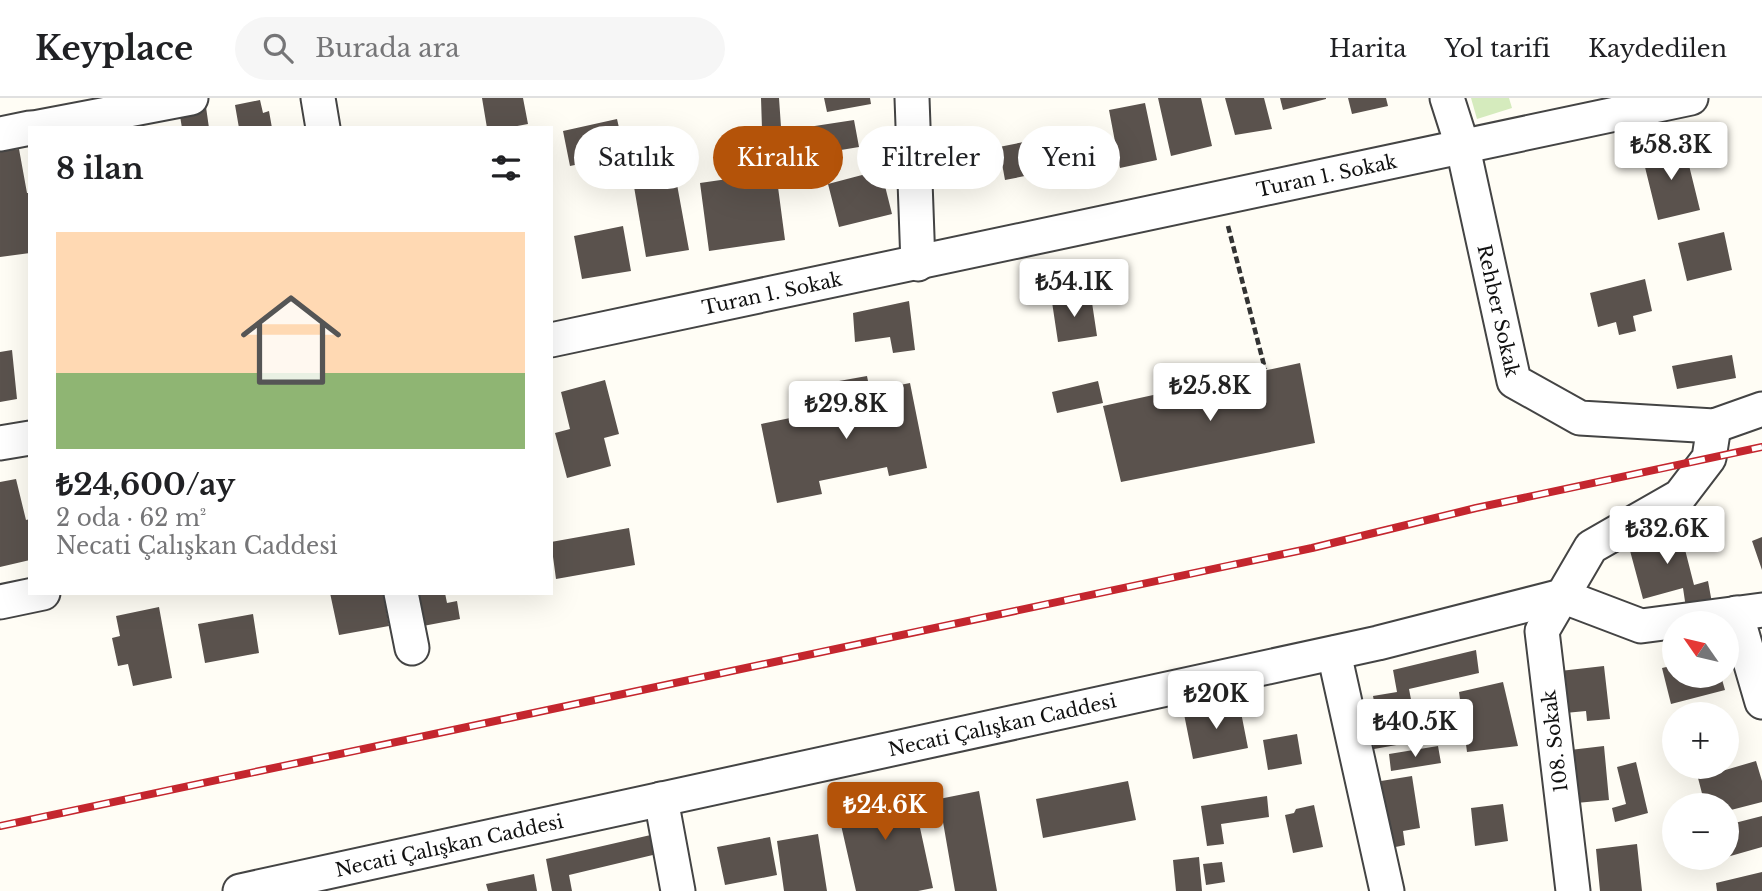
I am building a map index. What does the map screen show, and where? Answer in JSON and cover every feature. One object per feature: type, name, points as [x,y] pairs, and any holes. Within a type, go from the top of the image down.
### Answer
[{"type":"street","points":[[43,126],[191,98]]},
{"type":"street","points":[[318,98],[323,126]]},
{"type":"street","points":[[912,98],[918,264]]},
{"type":"street","name":"Rehber Sokak","points":[[1447,98],[1463,148],[1507,381],[1580,418],[1714,426],[1762,409]]},
{"type":"street","name":"Turan 1. Sokak","points":[[553,340],[1690,98]]},
{"type":"street","points":[[0,134],[28,129]]},
{"type":"street","name":"108. Sokak","points":[[1573,891],[1542,631],[1591,547],[1680,496],[1709,458],[1714,426]]},
{"type":"street","points":[[0,443],[28,438]]},
{"type":"street","points":[[0,602],[33,595]]},
{"type":"street","points":[[401,595],[412,648]]},
{"type":"street","points":[[1562,596],[1640,626],[1749,611],[1762,702]]},
{"type":"street","name":"Necati Çalışkan Caddesi","points":[[240,891],[1334,653],[1562,596]]},
{"type":"street","points":[[1334,653],[1387,891]]},
{"type":"street","points":[[661,799],[678,891]]},
{"type":"path","points":[[1225,215],[1265,369]]},
{"type":"green space","points":[[1471,98],[1509,98],[1512,108],[1477,119]]},
{"type":"building","points":[[482,98],[523,98],[528,124],[487,126]]},
{"type":"building","points":[[761,98],[779,98],[781,126],[762,126]]},
{"type":"building","points":[[824,98],[870,98],[871,104],[827,112]]},
{"type":"building","points":[[1158,98],[1201,98],[1212,146],[1171,156]]},
{"type":"building","points":[[1225,98],[1264,98],[1272,129],[1235,135]]},
{"type":"building","points":[[1280,98],[1326,98],[1326,99],[1283,110]]},
{"type":"building","points":[[1348,98],[1386,98],[1388,106],[1352,114]]},
{"type":"building","points":[[260,100],[263,113],[269,111],[272,126],[239,126],[235,105]]},
{"type":"building","points":[[1145,103],[1157,160],[1120,168],[1120,126],[1112,126],[1109,110]]},
{"type":"building","points":[[206,107],[209,126],[182,126],[180,116]]},
{"type":"building","points":[[617,119],[619,126],[586,126]]},
{"type":"building","points":[[854,120],[857,147],[843,150],[843,126],[815,126]]},
{"type":"building","points":[[574,129],[574,165],[570,166],[563,131]]},
{"type":"building","points":[[1018,143],[1018,177],[1005,180],[1004,146]]},
{"type":"building","points":[[1684,145],[1700,210],[1658,220],[1642,155]]},
{"type":"building","points":[[19,149],[28,193],[28,253],[0,257],[0,151]]},
{"type":"building","points":[[857,176],[857,189],[886,189],[892,214],[839,227],[829,189],[843,189],[843,180]]},
{"type":"building","points":[[713,181],[713,189],[778,189],[785,240],[709,251],[700,183]]},
{"type":"building","points":[[634,189],[678,189],[689,250],[646,257]]},
{"type":"building","points":[[623,226],[631,271],[582,279],[574,236]]},
{"type":"building","points":[[1724,232],[1732,270],[1687,281],[1678,243]]},
{"type":"building","points":[[1645,279],[1652,311],[1633,316],[1636,331],[1619,335],[1616,322],[1598,327],[1590,293]]},
{"type":"building","points":[[1091,296],[1097,336],[1058,342],[1052,302]]},
{"type":"building","points":[[909,301],[915,350],[893,353],[890,337],[855,342],[853,313]]},
{"type":"building","points":[[12,350],[17,399],[0,402],[0,352]]},
{"type":"building","points":[[1732,355],[1736,378],[1677,389],[1672,366]]},
{"type":"building","points":[[1300,363],[1315,443],[1121,482],[1103,406]]},
{"type":"building","points":[[867,376],[870,391],[910,383],[927,468],[889,476],[887,467],[819,481],[822,494],[777,503],[761,424],[805,415],[808,425],[829,421],[828,414],[845,410],[839,381]]},
{"type":"building","points":[[605,380],[619,434],[604,438],[611,466],[567,478],[555,433],[570,429],[561,392]]},
{"type":"building","points":[[1098,381],[1103,403],[1057,413],[1052,392]]},
{"type":"building","points":[[16,479],[28,520],[28,560],[0,567],[0,482]]},
{"type":"building","points":[[1677,518],[1694,585],[1708,581],[1712,603],[1686,608],[1683,588],[1643,599],[1629,547],[1651,541],[1647,526]]},
{"type":"building","points":[[629,528],[635,565],[556,579],[553,542]]},
{"type":"building","points":[[1762,537],[1762,570],[1752,541]]},
{"type":"building","points":[[330,595],[383,595],[389,626],[339,635]]},
{"type":"building","points":[[417,595],[445,595],[447,603],[457,601],[460,619],[423,626]]},
{"type":"building","points":[[159,607],[172,678],[133,686],[128,664],[118,666],[112,638],[120,636],[116,616]]},
{"type":"building","points":[[253,614],[259,653],[205,663],[198,624]]},
{"type":"building","points":[[1476,650],[1479,673],[1409,689],[1419,741],[1374,749],[1370,730],[1379,729],[1373,696],[1397,692],[1393,670]]},
{"type":"building","points":[[1604,666],[1610,719],[1587,721],[1586,711],[1565,713],[1560,671]]},
{"type":"building","points":[[1503,682],[1518,746],[1467,752],[1459,692]]},
{"type":"building","points":[[1667,688],[1725,690],[1679,702],[1670,702]]},
{"type":"building","points":[[1239,702],[1248,748],[1193,759],[1184,714]]},
{"type":"building","points":[[1297,734],[1302,764],[1268,770],[1263,740]]},
{"type":"building","points":[[1438,746],[1441,763],[1391,771],[1389,754]]},
{"type":"building","points":[[1604,746],[1609,800],[1576,803],[1570,750]]},
{"type":"building","points":[[1756,761],[1762,781],[1762,802],[1739,808],[1739,793],[1702,793],[1698,779],[1739,779],[1739,766]]},
{"type":"building","points":[[1636,762],[1648,813],[1615,822],[1612,808],[1626,804],[1617,767]]},
{"type":"building","points":[[1412,776],[1420,828],[1403,831],[1405,845],[1391,848],[1381,781]]},
{"type":"building","points":[[1128,781],[1136,820],[1043,838],[1036,799]]},
{"type":"building","points":[[911,786],[933,888],[918,891],[856,891],[836,803]]},
{"type":"building","points":[[979,791],[997,891],[955,891],[939,799]]},
{"type":"building","points":[[1267,796],[1269,817],[1221,824],[1224,844],[1207,846],[1201,806]]},
{"type":"building","points":[[1503,804],[1508,841],[1475,846],[1471,808]]},
{"type":"building","points":[[1314,805],[1323,847],[1293,853],[1285,815]]},
{"type":"building","points":[[1762,816],[1762,847],[1739,854],[1739,822]]},
{"type":"building","points":[[655,834],[657,854],[569,875],[572,891],[552,891],[546,859]]},
{"type":"building","points":[[818,834],[827,891],[784,891],[777,841]]},
{"type":"building","points":[[770,837],[777,875],[725,885],[717,847]]},
{"type":"building","points":[[1637,844],[1642,891],[1600,891],[1596,849]]},
{"type":"building","points":[[1199,857],[1202,891],[1176,891],[1173,860]]},
{"type":"building","points":[[1222,862],[1225,882],[1206,885],[1203,864]]},
{"type":"building","points":[[1762,872],[1762,891],[1717,891],[1716,883]]},
{"type":"building","points":[[534,874],[537,891],[488,891],[486,884]]},
{"type":"railway","points":[[0,826],[1312,548],[1476,508],[1762,447]]}]
